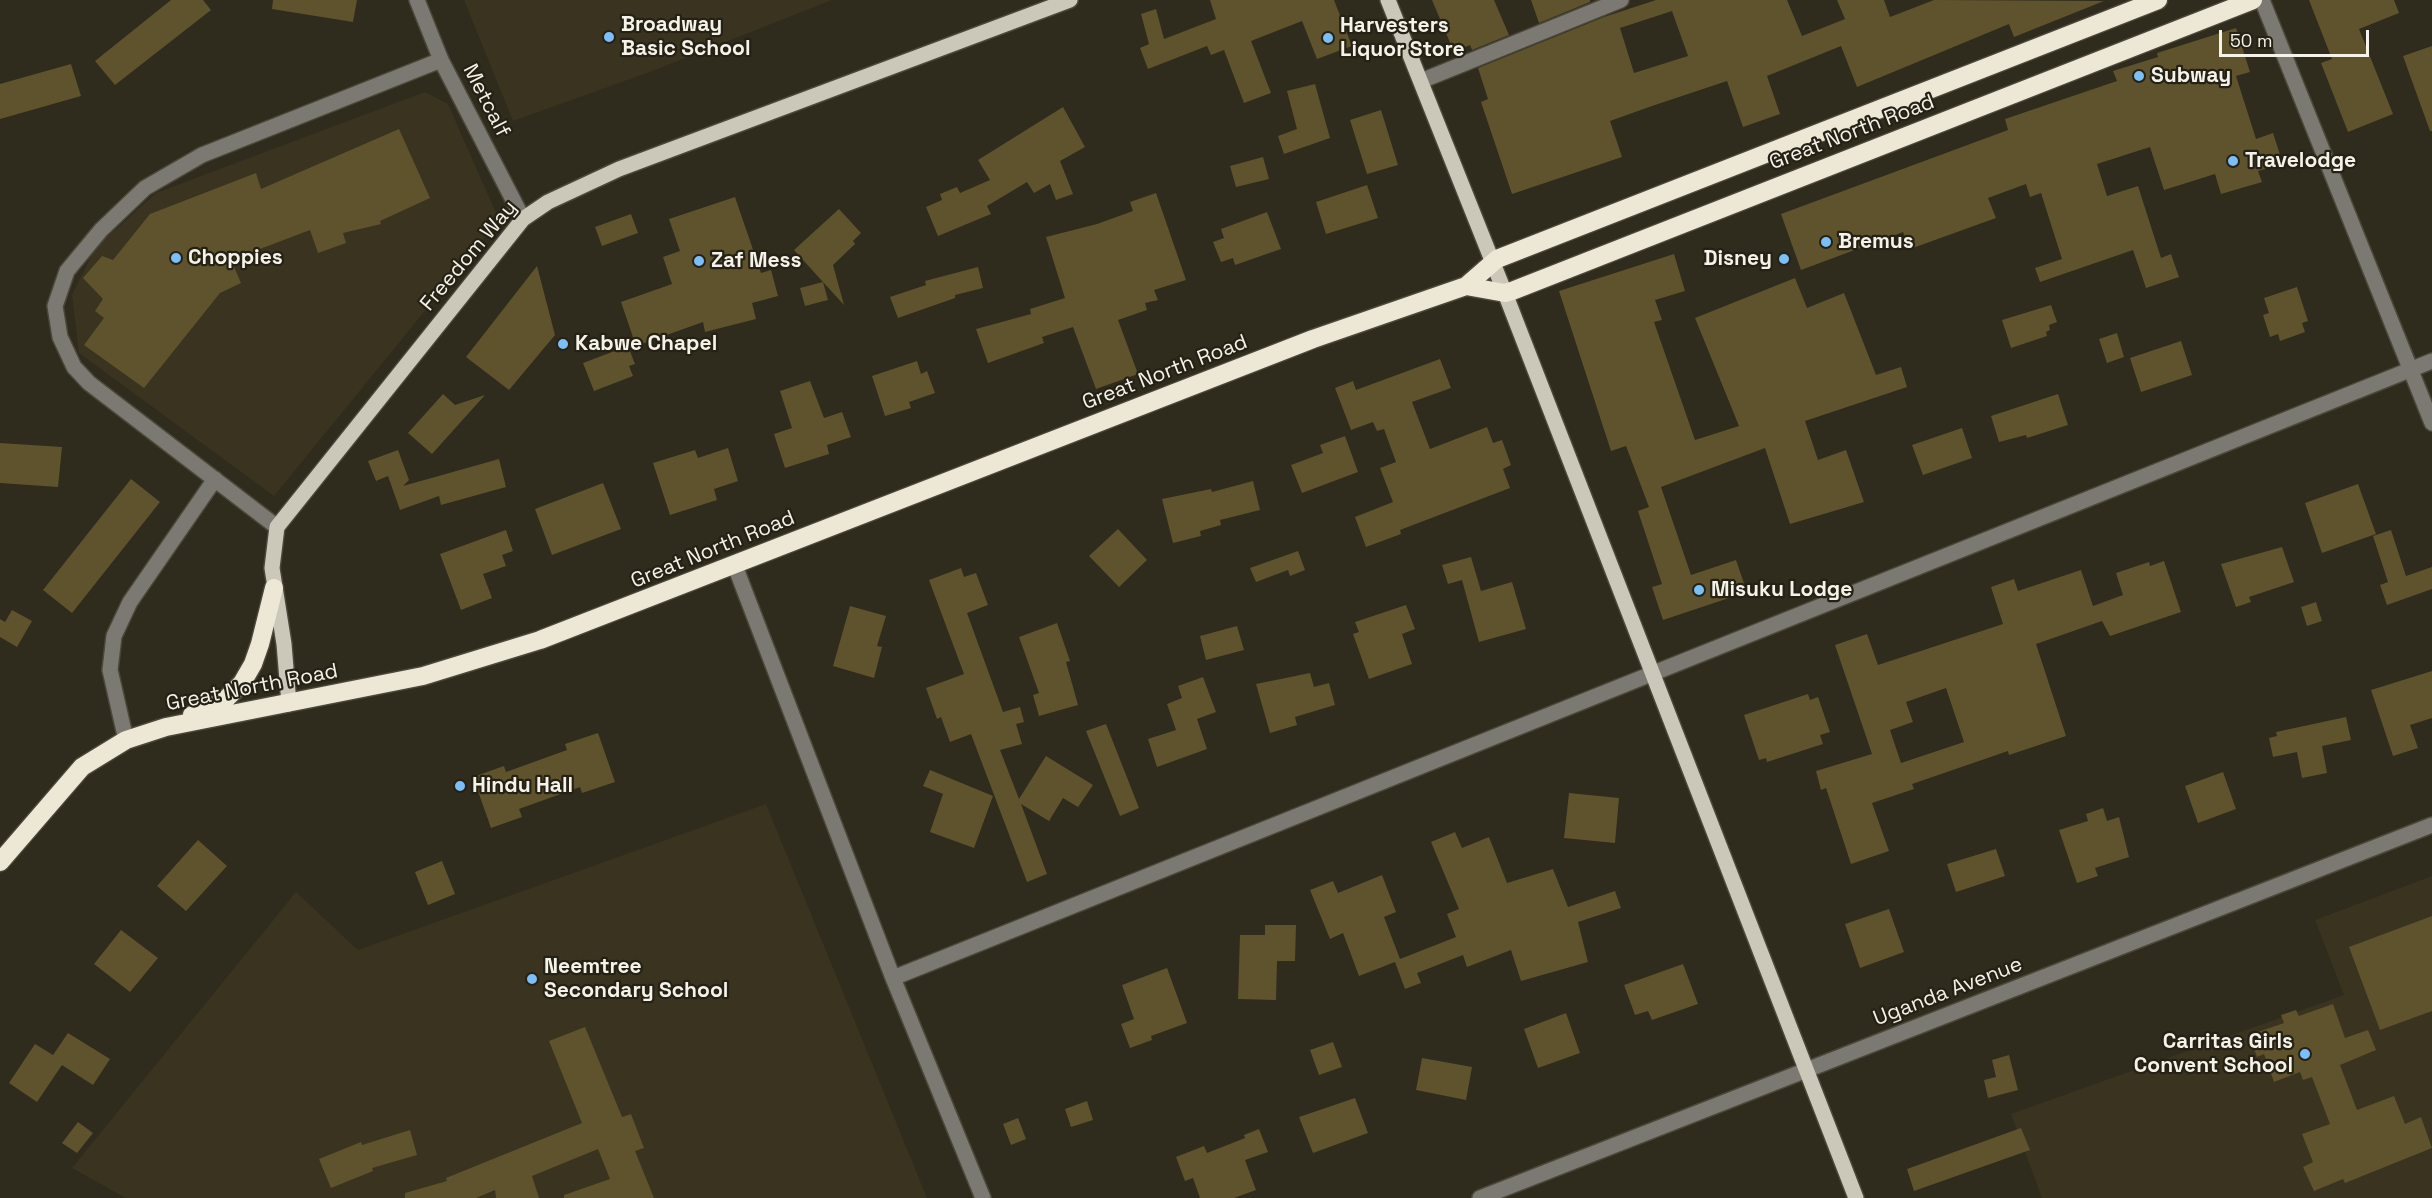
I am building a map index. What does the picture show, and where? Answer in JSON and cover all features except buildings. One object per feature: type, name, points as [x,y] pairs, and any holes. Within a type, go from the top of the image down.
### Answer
[{"type":"highway","name":"Great North Road","points":[[0,862],[82,768],[126,740],[166,727],[423,676],[479,661],[634,606],[1312,339],[1466,286],[1491,262],[2158,0]]},
{"type":"highway","name":"Great North Road","points":[[1466,286],[1505,293],[2253,0]]},
{"type":"highway","points":[[166,727],[225,700],[242,683],[253,664],[260,644],[274,588]]},
{"type":"main road","name":"Freedom Way","points":[[277,527],[523,219],[548,202],[619,169],[1070,0]]},
{"type":"main road","points":[[1388,0],[1505,293],[1856,1198]]},
{"type":"main road","points":[[277,527],[273,550],[274,588],[284,644],[289,704]]},
{"type":"street","name":"Metcalf","points":[[417,0],[441,60],[523,219]]},
{"type":"street","points":[[1421,81],[1621,0]]},
{"type":"street","points":[[2262,0],[2432,423]]},
{"type":"street","points":[[277,527],[90,382],[74,367],[60,337],[55,306],[67,271],[101,230],[145,188],[202,155],[441,60]]},
{"type":"street","points":[[893,978],[2432,361]]},
{"type":"street","points":[[126,740],[110,670],[114,636],[130,602],[215,479]]},
{"type":"street","points":[[735,566],[893,978],[983,1198]]},
{"type":"street","name":"Uganda Avenue","points":[[1480,1198],[2432,825]]},
{"type":"shaded area","name":"Broadway Basic School","points":[[464,0],[832,0],[647,73],[513,121]]},
{"type":"shaded area","points":[[425,92],[448,104],[499,220],[274,496],[79,353],[72,295],[95,248],[156,193]]},
{"type":"shaded area","name":"Neemtree Secondary School","points":[[766,804],[927,1198],[126,1198],[72,1168],[296,892],[358,950]]},
{"type":"shaded area","name":"Carritas Girls Convent School","points":[[2432,876],[2432,1198],[2042,1198],[2011,1114],[2344,995],[2315,920]]},
{"type":"place","name":"Broadway Basic School","points":[[609,37]]},
{"type":"place","name":"Harvesters Liquor Store","points":[[1328,38]]},
{"type":"place","name":"Subway","points":[[2139,76]]},
{"type":"place","name":"Travelodge","points":[[2233,161]]},
{"type":"place","name":"Bremus","points":[[1826,242]]},
{"type":"place","name":"Choppies","points":[[176,258]]},
{"type":"place","name":"Disney","points":[[1784,259]]},
{"type":"place","name":"Zaf Mess","points":[[699,261]]},
{"type":"place","name":"Kabwe Chapel","points":[[563,344]]},
{"type":"place","name":"Misuku Lodge","points":[[1699,590]]},
{"type":"place","name":"Hindu Hall","points":[[460,786]]},
{"type":"place","name":"Neemtree Secondary School","points":[[532,979]]},
{"type":"place","name":"Carritas Girls Convent School","points":[[2305,1054]]}]
